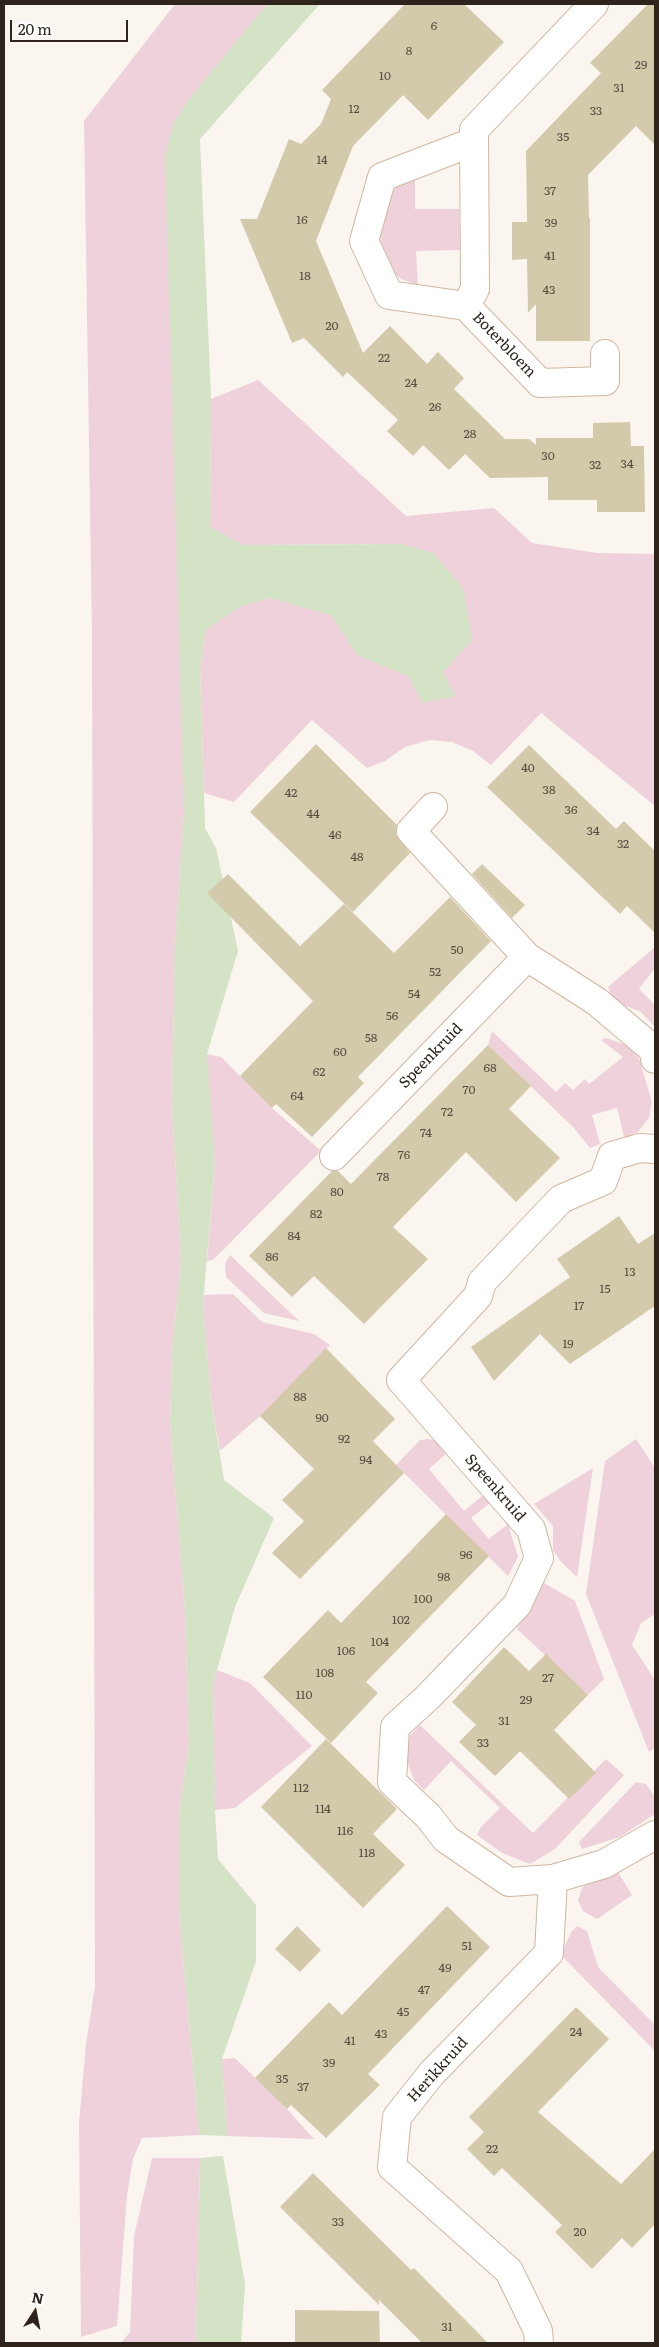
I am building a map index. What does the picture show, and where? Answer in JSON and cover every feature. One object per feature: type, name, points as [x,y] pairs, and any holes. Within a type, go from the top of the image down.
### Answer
[{"type":"street","name":"Boterbloem","points":[[466,306],[475,289],[474,130],[594,4]]},
{"type":"street","name":"Boterbloem","points":[[473,142],[382,177],[364,241],[389,295],[466,306],[540,383],[605,381],[605,354]]},
{"type":"street","points":[[433,807],[411,831],[527,957],[596,1001],[654,1050],[655,1059]]},
{"type":"street","name":"Speenkruid","points":[[334,1156],[527,957]]},
{"type":"street","name":"Speenkruid","points":[[553,1879],[509,1882],[446,1838],[428,1816],[392,1782],[395,1727],[427,1698],[517,1605],[539,1558],[531,1528],[401,1380],[478,1296],[482,1282],[561,1198],[603,1181],[612,1156],[640,1148],[655,1149]]},
{"type":"street","points":[[553,1879],[604,1864],[655,1835]]},
{"type":"street","name":"Herikkruid","points":[[539,2343],[538,2331],[509,2271],[392,2167],[397,2117],[432,2073],[549,1953],[553,1879]]},
{"type":"shaded area","points":[[175,4],[267,4],[186,103],[184,812],[175,947],[172,1102],[181,1261],[172,1352],[170,1424],[185,1610],[189,1744],[179,1814],[179,1910],[199,2135],[142,2138],[133,2159],[127,2195],[117,2326],[81,2337],[79,2123],[86,2044],[95,1986],[92,636],[84,121]]},
{"type":"shaded area","points":[[267,4],[320,4],[200,139],[211,399],[210,527],[243,545],[402,544],[433,553],[463,588],[472,640],[443,672],[455,696],[422,703],[408,676],[357,655],[331,615],[269,598],[239,607],[206,630],[200,668],[205,828],[216,848],[238,951],[207,1054],[215,1162],[203,1304],[211,1401],[224,1480],[274,1518],[235,1607],[213,1684],[215,1810],[218,1859],[256,1905],[256,1961],[222,2059],[227,2136],[199,2135],[179,1910],[179,1814],[189,1744],[185,1610],[170,1424],[172,1352],[181,1261],[172,1102],[175,947],[184,812],[165,156],[173,125],[186,103]]},
{"type":"shaded area","points":[[415,174],[415,209],[459,209],[460,250],[416,251],[418,285],[401,279],[388,268],[381,248],[380,228],[391,194],[403,178]]},
{"type":"shaded area","points":[[258,380],[406,516],[494,508],[532,543],[597,553],[655,554],[655,806],[541,713],[491,765],[473,751],[452,742],[430,740],[405,747],[385,761],[367,768],[312,720],[234,802],[204,793],[200,668],[206,630],[239,607],[269,598],[332,615],[357,655],[408,676],[443,672],[402,544],[243,545],[210,528],[211,399]]},
{"type":"shaded area","points":[[655,947],[655,968],[639,989],[655,1005],[655,1027],[641,1012],[613,1001],[608,987]]},
{"type":"shaded area","points":[[492,1031],[556,1092],[565,1083],[573,1090],[585,1079],[589,1084],[623,1057],[601,1040],[606,1038],[626,1045],[639,1058],[652,1102],[649,1118],[638,1132],[624,1137],[617,1108],[592,1115],[600,1144],[590,1148],[573,1127],[488,1045]]},
{"type":"shaded area","points":[[206,1054],[221,1057],[272,1108],[321,1151],[213,1260],[207,1261],[215,1162]]},
{"type":"shaded area","points":[[230,1255],[299,1321],[264,1313],[226,1277],[225,1264]]},
{"type":"shaded area","points":[[233,1294],[262,1322],[314,1334],[330,1345],[260,1416],[220,1451],[211,1401],[203,1304],[204,1295]]},
{"type":"shaded area","points":[[636,1439],[655,1468],[655,1614],[641,1623],[632,1645],[655,1680],[655,1748],[649,1752],[586,1594],[605,1461]]},
{"type":"shaded area","points":[[420,1440],[436,1440],[447,1453],[429,1469],[464,1511],[483,1495],[490,1503],[471,1518],[489,1539],[508,1524],[518,1557],[508,1576],[396,1465]]},
{"type":"shaded area","points":[[593,1468],[577,1577],[561,1562],[553,1550],[553,1526],[534,1504]]},
{"type":"shaded area","points":[[541,1581],[575,1601],[604,1679],[588,1695],[517,1629]]},
{"type":"shaded area","points":[[217,1670],[250,1683],[312,1746],[235,1808],[215,1810],[213,1684]]},
{"type":"shaded area","points":[[420,1725],[533,1833],[606,1759],[624,1775],[555,1849],[530,1864],[502,1853],[477,1835],[481,1827],[500,1808],[451,1761],[424,1790],[414,1780],[407,1761],[408,1738]]},
{"type":"shaded area","points":[[636,1782],[646,1784],[655,1797],[655,1814],[620,1837],[582,1849],[579,1842]]},
{"type":"shaded area","points":[[618,1872],[632,1895],[597,1919],[583,1911],[578,1900],[582,1888],[594,1876]]},
{"type":"shaded area","points":[[577,1926],[587,1931],[598,1967],[655,2025],[655,2051],[561,1955],[571,1932]]},
{"type":"shaded area","points":[[235,2058],[287,2109],[314,2139],[227,2136],[222,2059]]},
{"type":"shaded area","points":[[223,2156],[245,2284],[241,2343],[196,2343],[200,2158]]},
{"type":"shaded area","points":[[152,2158],[200,2158],[196,2343],[121,2343],[130,2332],[134,2236]]},
{"type":"building","points":[[405,4],[464,4],[504,42],[428,120],[403,95],[353,146],[316,241],[363,353],[390,326],[427,364],[438,352],[464,378],[454,389],[505,439],[529,439],[536,445],[536,438],[593,438],[593,423],[630,422],[631,446],[644,446],[645,512],[597,512],[597,500],[548,500],[548,477],[490,478],[465,454],[449,470],[423,445],[413,456],[387,431],[398,420],[347,372],[343,377],[304,338],[292,343],[240,219],[257,219],[289,139],[301,144],[321,124],[331,99],[322,90]]},
{"type":"building","points":[[648,4],[655,4],[655,145],[636,126],[588,175],[590,341],[536,341],[536,304],[528,313],[527,259],[512,260],[512,222],[527,222],[526,151],[601,73],[590,63]]},
{"type":"building","points":[[316,744],[397,825],[396,835],[410,853],[353,912],[250,812]]},
{"type":"building","points":[[529,745],[616,829],[624,821],[655,851],[655,933],[627,906],[620,914],[487,787]]},
{"type":"building","points":[[482,864],[525,905],[512,918],[472,874]]},
{"type":"building","points":[[228,874],[300,946],[344,904],[394,953],[450,897],[491,941],[358,1077],[364,1083],[312,1137],[276,1104],[272,1108],[240,1076],[313,1001],[207,893]]},
{"type":"building","points":[[488,1045],[531,1086],[509,1109],[560,1158],[516,1202],[466,1152],[393,1227],[428,1259],[364,1324],[314,1276],[292,1297],[249,1256],[332,1171],[338,1171],[351,1184]]},
{"type":"building","points":[[619,1216],[638,1244],[655,1233],[655,1306],[570,1364],[540,1334],[494,1381],[471,1347],[570,1277],[557,1259]]},
{"type":"building","points":[[326,1348],[395,1419],[373,1441],[404,1473],[300,1579],[272,1553],[304,1521],[282,1500],[314,1469],[260,1416]]},
{"type":"building","points":[[446,1514],[489,1556],[366,1682],[378,1693],[331,1743],[263,1677],[328,1610],[341,1623]]},
{"type":"building","points":[[504,1647],[529,1671],[546,1654],[588,1695],[554,1730],[596,1773],[569,1799],[520,1751],[495,1776],[459,1742],[476,1725],[452,1702]]},
{"type":"building","points":[[326,1739],[397,1809],[373,1834],[405,1865],[363,1908],[261,1807]]},
{"type":"building","points":[[447,1906],[490,1947],[368,2074],[380,2085],[326,2138],[291,2105],[287,2109],[255,2078],[329,2002],[342,2015]]},
{"type":"building","points":[[297,1926],[321,1950],[300,1972],[275,1949]]},
{"type":"building","points":[[576,2007],[609,2039],[538,2112],[621,2184],[655,2149],[655,2224],[632,2248],[622,2238],[592,2269],[555,2232],[562,2225],[502,2168],[494,2176],[467,2149],[484,2132],[469,2117]]},
{"type":"building","points":[[313,2173],[411,2270],[414,2268],[488,2343],[422,2343],[379,2300],[379,2305],[280,2207]]},
{"type":"building","points":[[295,2310],[379,2311],[380,2343],[295,2343]]}]
